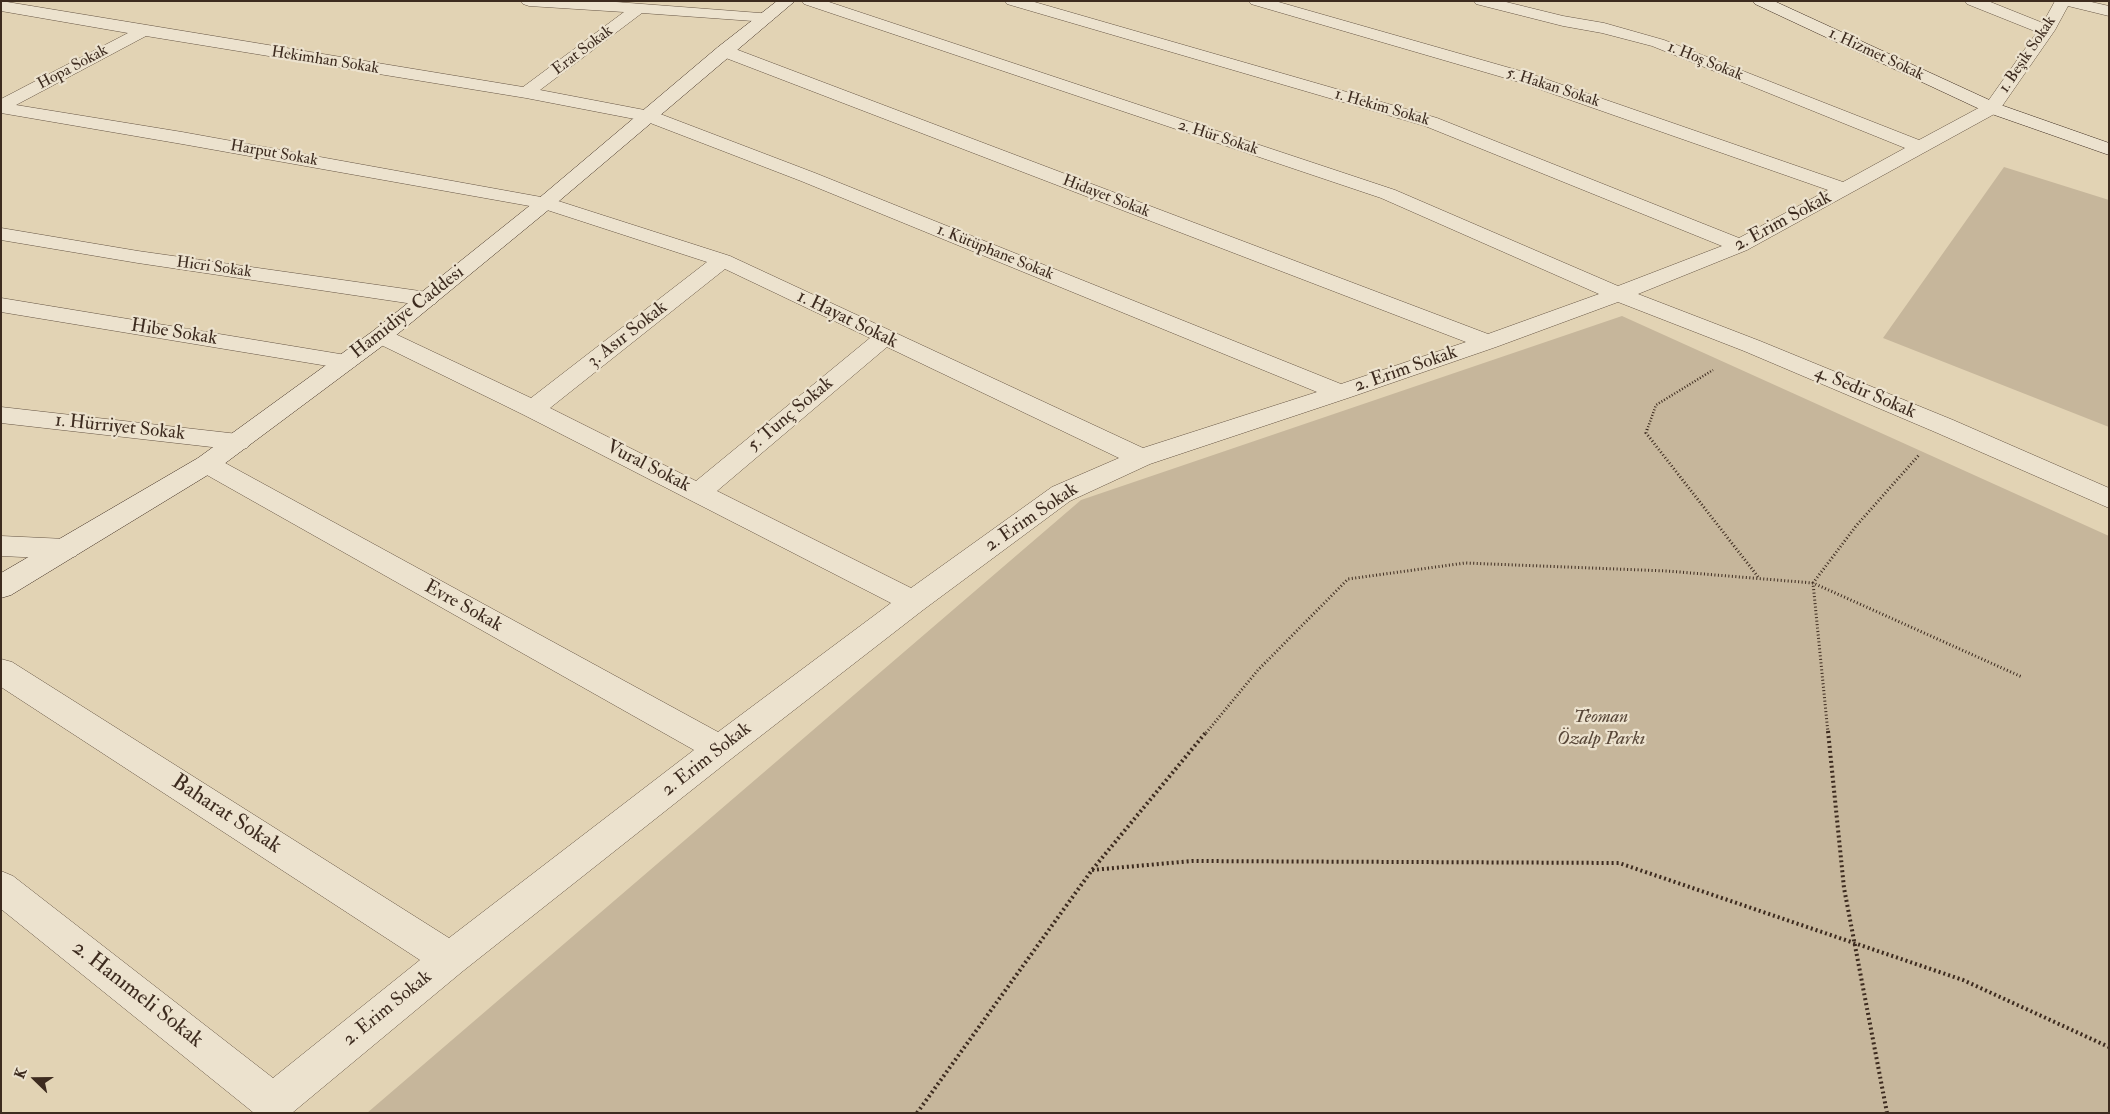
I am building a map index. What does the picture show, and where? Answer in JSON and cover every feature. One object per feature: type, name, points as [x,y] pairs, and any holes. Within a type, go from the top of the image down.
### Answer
[{"type":"street","points":[[529,1],[767,17]]},
{"type":"street","name":"Hamidiye Caddesi","points":[[1,587],[207,464],[381,336],[546,203],[724,51],[787,1]]},
{"type":"street","name":"2. Hür Sokak","points":[[810,1],[1388,194],[1618,294]]},
{"type":"street","name":"1. Hekim Sokak","points":[[1013,1],[1431,122],[1740,246]]},
{"type":"street","name":"5. Hakan Sokak","points":[[1257,1],[1525,78],[1845,189]]},
{"type":"street","name":"1. Hoş Sokak","points":[[1482,1],[1604,28],[1658,43],[1919,148]]},
{"type":"street","name":"1. Hizmet Sokak","points":[[1761,1],[1992,108],[2109,149]]},
{"type":"street","points":[[1973,1],[2047,30]]},
{"type":"street","points":[[2065,1],[2109,11]]},
{"type":"street","name":"1. Beşik Sokak","points":[[1992,108],[2065,1]]},
{"type":"street","name":"Hekimhan Sokak","points":[[1,6],[526,93],[649,116]]},
{"type":"street","name":"Erat Sokak","points":[[526,93],[640,8]]},
{"type":"street","name":"Hopa Sokak","points":[[1,107],[144,31]]},
{"type":"street","name":"Hidayet Sokak","points":[[724,51],[1488,342]]},
{"type":"street","points":[[9,84],[33,89]]},
{"type":"street","name":"Harput Sokak","points":[[1,107],[546,203]]},
{"type":"street","name":"2. Erim Sokak","points":[[272,1103],[450,959],[720,749],[913,602],[1061,494],[1141,458],[1488,342],[1740,246],[1992,108]]},
{"type":"street","name":"1. Kütüphane Sokak","points":[[649,116],[808,176],[1340,393]]},
{"type":"street","name":"1. Hayat Sokak","points":[[546,203],[723,260],[884,338],[1141,458]]},
{"type":"street","name":"Hicri Sokak","points":[[1,234],[138,257],[427,299]]},
{"type":"street","name":"3. Asır Sokak","points":[[532,409],[723,260]]},
{"type":"street","name":"4. Sedir Sokak","points":[[1618,294],[1752,346],[1944,426],[2109,499]]},
{"type":"street","name":"Hibe Sokak","points":[[1,305],[346,362]]},
{"type":"street","name":"Vural Sokak","points":[[381,336],[532,409],[913,602]]},
{"type":"street","name":"5. Tunç Sokak","points":[[698,493],[884,338]]},
{"type":"street","name":"1. Hürriyet Sokak","points":[[1,415],[238,442]]},
{"type":"street","name":"Evre Sokak","points":[[207,464],[720,749]]},
{"type":"street","points":[[1,546],[66,549]]},
{"type":"street","name":"Baharat Sokak","points":[[1,671],[450,959]]},
{"type":"street","name":"2. Hanımeli Sokak","points":[[1,887],[272,1103]]},
{"type":"path","points":[[1752,346],[1656,405],[1646,433],[1759,579]]},
{"type":"path","points":[[1887,1113],[1844,888],[1813,583],[1856,526],[1944,426]]},
{"type":"path","points":[[917,1113],[1092,870],[1258,670],[1348,579],[1465,563],[1667,571],[1813,583],[2022,677]]},
{"type":"path","points":[[1092,870],[1192,861],[1619,863],[1963,980],[2109,1047]]},
{"type":"green space","points":[[2004,167],[2109,200],[2109,427],[1883,338]]},
{"type":"green space","name":"Teoman Özalp Parkı","points":[[1622,316],[2109,536],[2109,1113],[367,1113],[1081,500]]}]
